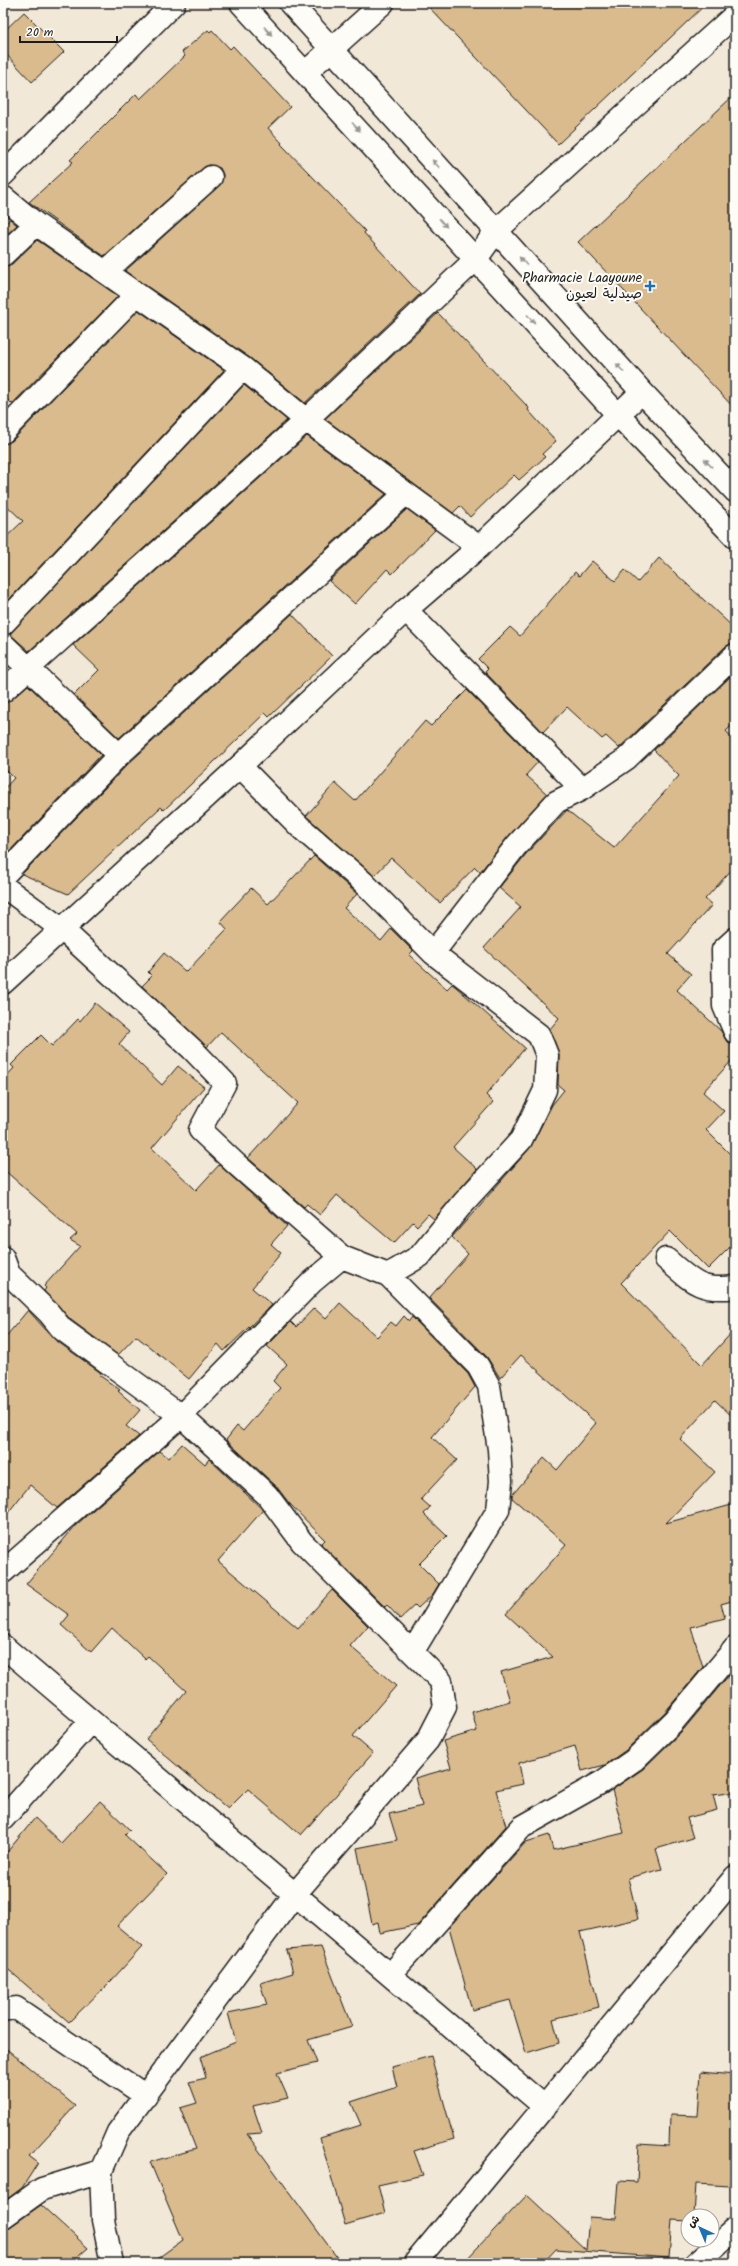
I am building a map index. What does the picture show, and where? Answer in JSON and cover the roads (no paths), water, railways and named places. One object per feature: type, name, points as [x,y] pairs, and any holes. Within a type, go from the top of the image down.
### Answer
[{"type":"street","points":[[3,175],[174,3]]},
{"type":"street","points":[[241,3],[306,72],[618,415],[735,537]]},
{"type":"street","points":[[290,3],[333,48],[642,392],[735,491]]},
{"type":"street","points":[[306,72],[384,3]]},
{"type":"street","points":[[3,691],[28,667],[306,420],[476,259],[496,231],[735,16]]},
{"type":"street","points":[[106,271],[211,177]]},
{"type":"street","points":[[3,197],[36,224],[106,271],[243,368],[306,420],[479,547]]},
{"type":"street","points":[[3,255],[36,224]]},
{"type":"street","points":[[3,432],[137,294]]},
{"type":"street","points":[[3,624],[243,368]]},
{"type":"street","points":[[3,983],[63,930],[406,610],[479,547],[642,392]]},
{"type":"street","points":[[3,876],[119,755],[405,494]]},
{"type":"street","points":[[406,610],[582,789]]},
{"type":"street","points":[[3,644],[119,755]]},
{"type":"street","points":[[433,953],[521,841],[556,802],[582,789],[626,759],[735,655]]},
{"type":"street","points":[[240,766],[300,828],[363,882],[433,953],[539,1035],[547,1055],[545,1090],[522,1140],[464,1202],[420,1256],[388,1275]]},
{"type":"street","points":[[3,886],[63,930],[192,1049],[225,1083],[200,1130],[236,1164],[342,1257],[388,1275],[478,1366],[488,1386],[499,1449],[501,1481],[498,1510],[413,1652]]},
{"type":"street","points":[[735,939],[723,950],[724,1006],[735,1032]]},
{"type":"street","points":[[3,1572],[181,1416],[312,1282],[342,1257]]},
{"type":"street","points":[[3,1258],[9,1274],[49,1313],[62,1329],[181,1416],[267,1495],[302,1542],[441,1681],[445,1707],[428,1740],[295,1894],[118,2132],[101,2171],[103,2220],[112,2263]]},
{"type":"street","points":[[666,1259],[696,1284],[715,1289],[735,1287]]},
{"type":"street","points":[[3,1646],[545,2107]]},
{"type":"street","points":[[390,1976],[522,1827],[602,1782],[634,1760],[674,1721],[735,1648]]},
{"type":"street","points":[[3,1819],[92,1721]]},
{"type":"street","points":[[415,2263],[735,1878]]},
{"type":"street","points":[[3,2010],[16,2008],[146,2096]]},
{"type":"street","points":[[3,2217],[42,2189],[101,2171]]},
{"type":"street","points":[[696,2263],[735,2229]]},
{"type":"place","name":"Pharmacie Laayoune صيدلية لعيون","points":[[650,286]]}]
